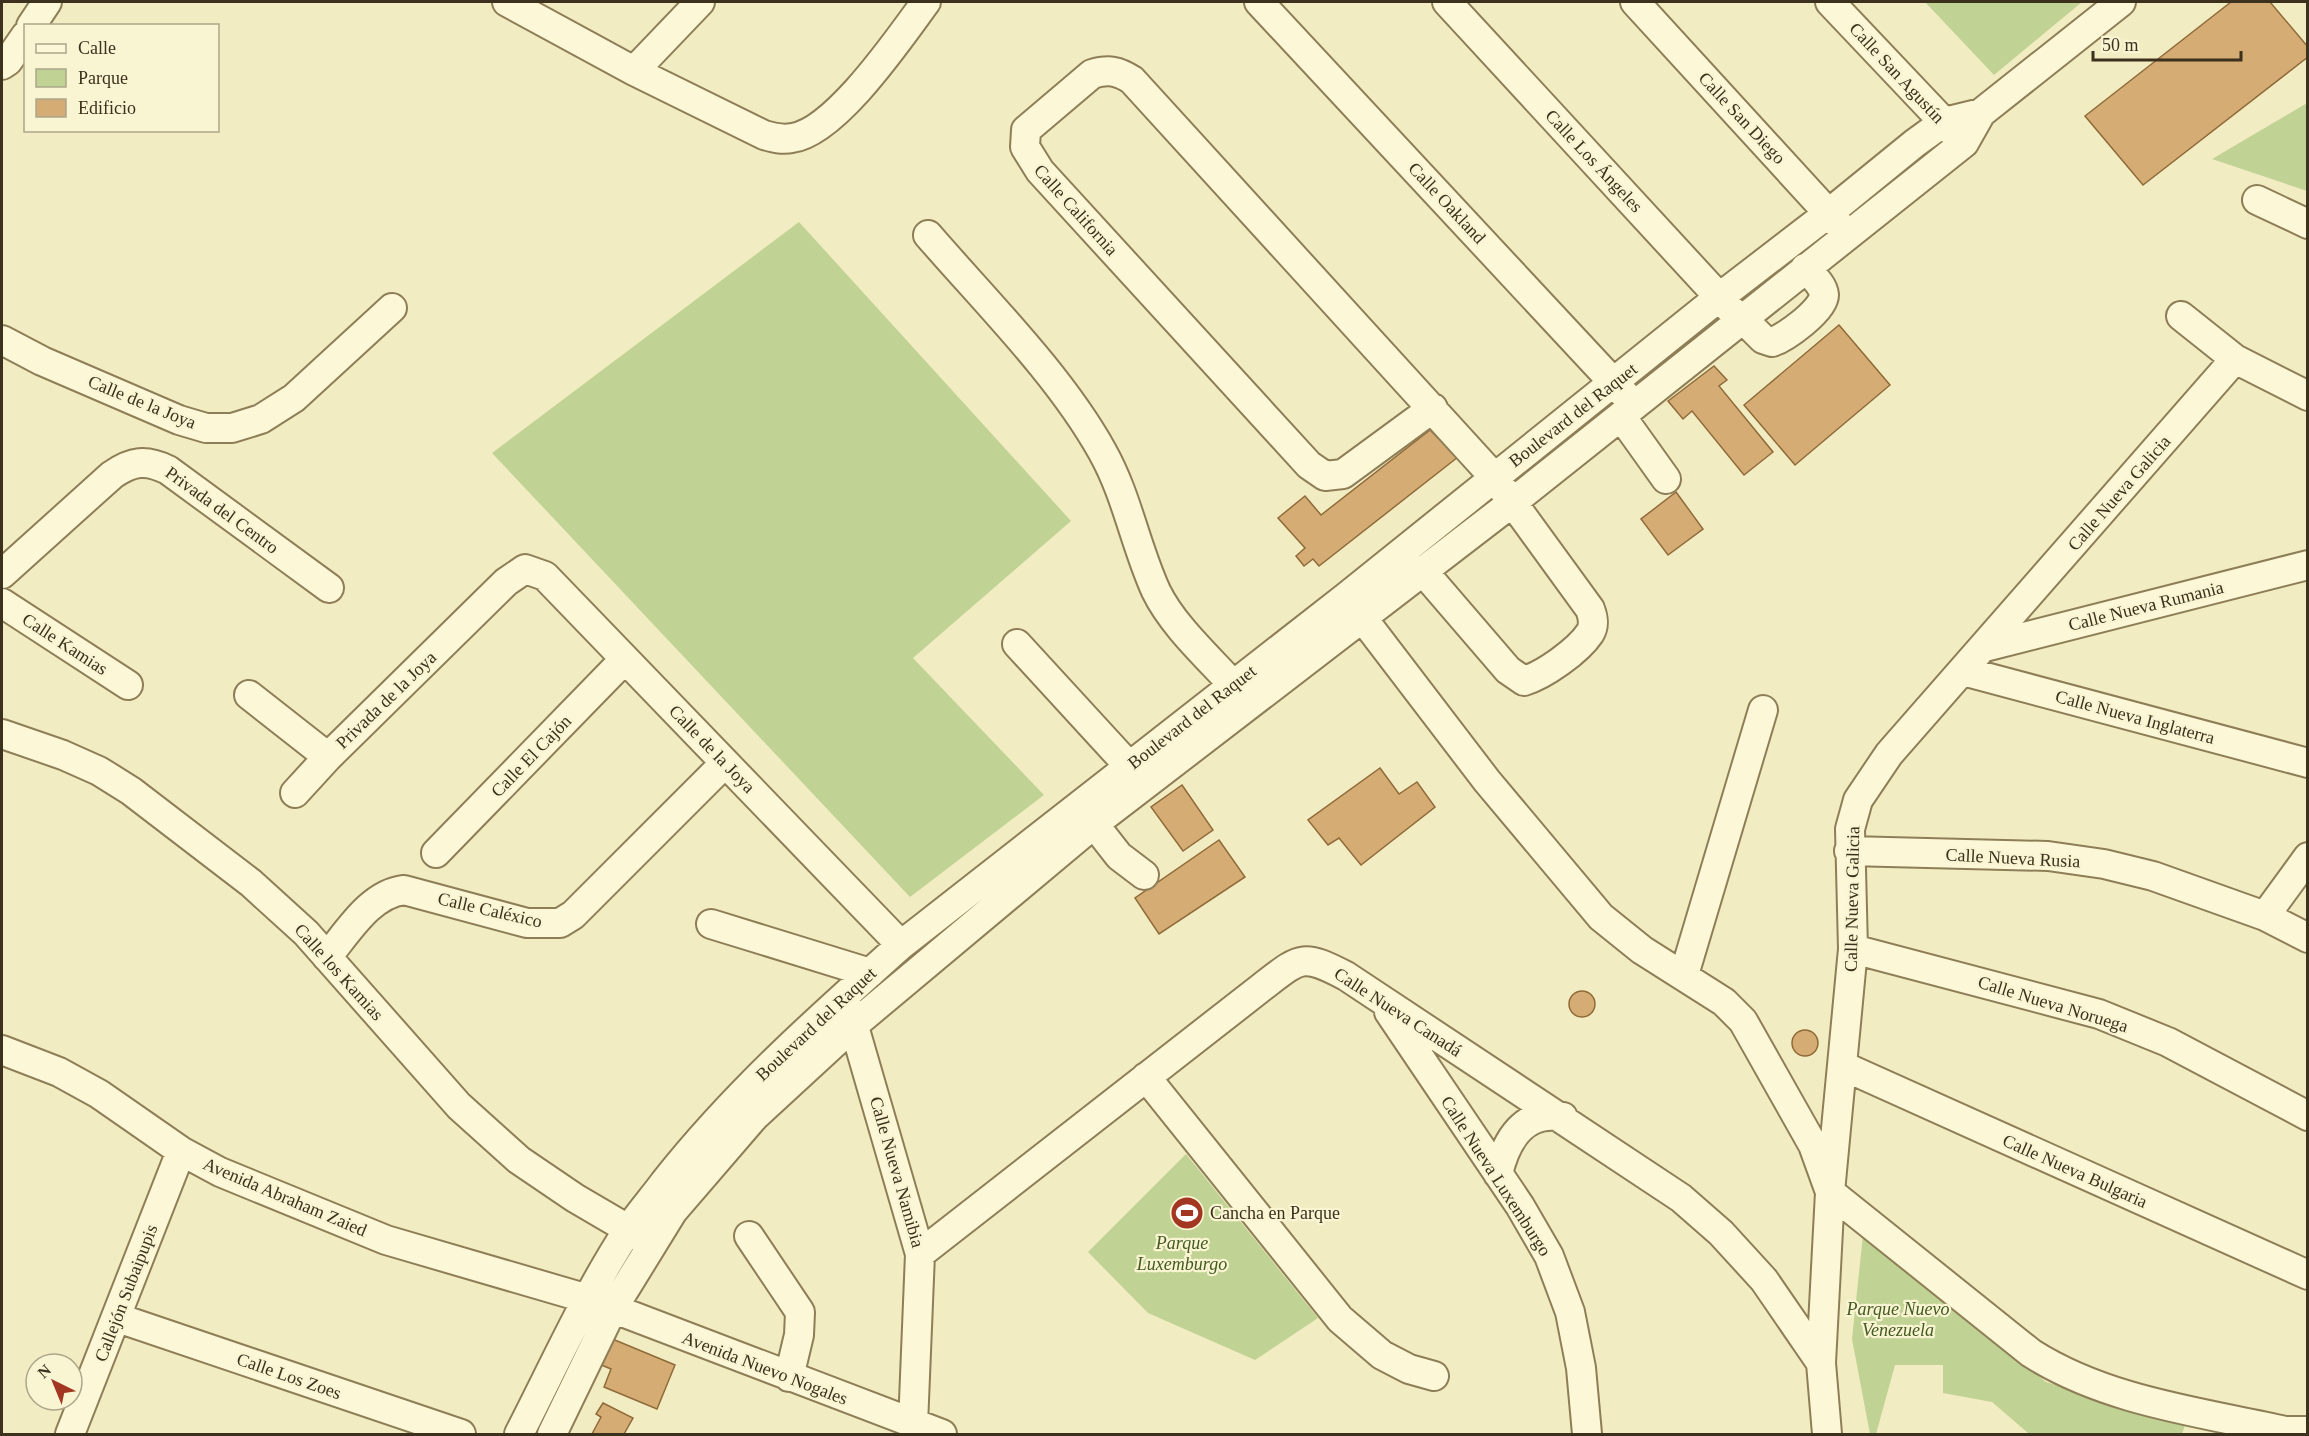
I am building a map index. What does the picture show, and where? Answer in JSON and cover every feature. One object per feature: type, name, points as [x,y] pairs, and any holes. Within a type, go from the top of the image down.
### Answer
[{"type":"street","points":[[32,24],[47,2]]},
{"type":"street","points":[[507,2],[634,71],[764,135],[779,139],[806,134],[854,97],[926,2]]},
{"type":"street","points":[[634,71],[700,2]]},
{"type":"street","name":"Calle Oakland","points":[[1259,2],[1615,382],[1628,411],[1666,480]]},
{"type":"street","name":"Calle Los Ángeles","points":[[1447,2],[1719,297],[1763,339],[1772,342],[1806,320],[1821,305],[1824,298],[1820,285],[1805,268]]},
{"type":"street","name":"Calle San Diego","points":[[1635,2],[1848,235]]},
{"type":"street","name":"Calle San Agustín","points":[[1830,2],[1964,143]]},
{"type":"street","name":"Boulevard del Raquet","points":[[519,1434],[600,1305],[700,1137],[797,1038],[901,945],[1234,686],[1354,608],[1422,570],[1513,502],[1964,143],[1982,113],[2121,2]]},
{"type":"street","points":[[2,65],[8,61],[24,38]]},
{"type":"street","name":"Calle California","points":[[1422,570],[1514,676],[1524,681],[1536,677],[1559,662],[1591,631],[1593,619],[1590,609],[1494,477],[1433,408],[1132,80],[1118,72],[1104,70],[1092,74],[1026,130],[1025,147],[1040,171],[1309,465],[1325,476],[1343,474],[1433,408]]},
{"type":"street","name":"Boulevard del Raquet","points":[[640,1236],[673,1211],[754,1117],[855,1024],[1354,608],[1494,477],[1719,297],[1944,122],[1982,113]]},
{"type":"street","points":[[2257,200],[2307,225]]},
{"type":"street","points":[[928,234],[1030,352],[1102,450],[1128,505],[1157,591],[1178,622],[1234,686]]},
{"type":"street","name":"Calle de la Joya","points":[[2,340],[42,361],[179,420],[206,428],[232,428],[261,420],[294,398],[392,308]]},
{"type":"street","points":[[2181,316],[2235,359],[2307,396]]},
{"type":"street","name":"Calle Nueva Galicia","points":[[1827,1434],[1821,1363],[1830,1192],[1853,949],[1850,829],[1858,800],[1872,776],[2235,359]]},
{"type":"street","name":"Privada del Centro","points":[[2,574],[112,475],[127,465],[147,462],[168,470],[329,588]]},
{"type":"street","name":"Calle Nueva Rumania","points":[[1985,647],[2307,565]]},
{"type":"street","name":"Calle de la Joya","points":[[516,574],[525,569],[545,576],[901,945]]},
{"type":"street","name":"Privada de la Joya","points":[[249,695],[328,757],[516,574]]},
{"type":"street","name":"Calle Kamias","points":[[2,603],[128,685]]},
{"type":"street","points":[[1354,608],[1486,781],[1548,852],[1583,898],[1619,933],[1724,1002],[1743,1021],[1803,1125],[1830,1192],[2031,1353],[2061,1372],[2092,1385],[2151,1401],[2293,1432]]},
{"type":"street","points":[[1017,644],[1129,766]]},
{"type":"street","name":"Calle El Cajón","points":[[436,854],[625,659]]},
{"type":"street","name":"Calle Nueva Inglaterra","points":[[1964,671],[2307,763]]},
{"type":"street","points":[[1684,975],[1763,710]]},
{"type":"street","name":"Calle los Kamias","points":[[2,735],[63,755],[99,771],[131,791],[250,883],[306,933],[459,1106],[519,1160],[575,1198],[640,1236]]},
{"type":"street","points":[[295,793],[328,757]]},
{"type":"street","name":"Calle Caléxico","points":[[327,957],[376,900],[389,892],[404,890],[527,923],[560,923],[573,915],[725,763]]},
{"type":"street","points":[[1094,824],[1119,856],[1144,875]]},
{"type":"street","name":"Calle Nueva Rusia","points":[[1849,851],[2048,856],[2104,864],[2153,876],[2265,916],[2307,938]]},
{"type":"street","points":[[2265,916],[2307,857]]},
{"type":"street","points":[[711,924],[870,973]]},
{"type":"street","name":"Calle Nueva Noruega","points":[[1853,949],[2099,1014],[2168,1042],[2307,1116]]},
{"type":"street","name":"Calle Nueva Canadá","points":[[920,1254],[1284,969],[1306,960],[1321,963],[1346,976],[1563,1117],[1681,1198],[1721,1233],[1764,1280],[1821,1363]]},
{"type":"street","name":"Calle Nueva Namibia","points":[[844,996],[855,1024],[920,1254],[914,1425]]},
{"type":"street","name":"Calle Nueva Luxemburgo","points":[[1383,1002],[1498,1174],[1549,1256],[1570,1312],[1581,1368],[1587,1434]]},
{"type":"street","name":"Avenida Abraham Zaied","points":[[2,1057],[58,1072],[99,1094],[181,1151],[220,1172],[386,1240],[600,1305]]},
{"type":"street","name":"Calle Nueva Bulgaria","points":[[1843,1066],[2307,1275]]},
{"type":"street","points":[[1146,1077],[1340,1319],[1382,1355],[1409,1369],[1434,1376]]},
{"type":"street","points":[[1498,1174],[1503,1152],[1513,1136],[1529,1121],[1546,1114],[1563,1117]]},
{"type":"street","name":"Callejón Subaipupis","points":[[70,1434],[118,1318],[181,1151]]},
{"type":"street","points":[[749,1236],[800,1312],[799,1335],[789,1377]]},
{"type":"street","name":"Boulevard del Raquet","points":[[552,1434],[600,1305]]},
{"type":"street","name":"Avenida Nuevo Nogales","points":[[600,1305],[942,1434]]},
{"type":"street","name":"Calle Los Zoes","points":[[118,1318],[461,1434]]},
{"type":"green space","points":[[1925,2],[2082,2],[1994,75]]},
{"type":"green space","points":[[2307,103],[2307,191],[2212,159]]},
{"type":"green space","points":[[799,222],[1071,521],[913,658],[1044,795],[910,897],[492,453]]},
{"type":"green space","points":[[1712,307],[1724,317],[1631,394],[1620,382]]},
{"type":"green space","name":"Parque Luxemburgo","points":[[1186,1154],[1318,1318],[1255,1360],[1148,1313],[1088,1252]]},
{"type":"green space","name":"Parque Nuevo Venezuela","points":[[1863,1235],[2046,1382],[2185,1425],[2182,1434],[2028,1433],[1992,1402],[1943,1393],[1943,1365],[1895,1365],[1876,1434],[1870,1434],[1852,1339]]},
{"type":"building","points":[[2231,2],[2270,2],[2308,47],[2308,57],[2143,185],[2085,116]]},
{"type":"building","points":[[1839,325],[1890,385],[1795,465],[1744,405]]},
{"type":"building","points":[[1714,366],[1727,380],[1719,386],[1773,452],[1744,475],[1692,411],[1683,419],[1668,401]]},
{"type":"building","points":[[1430,430],[1458,457],[1319,566],[1313,559],[1304,566],[1296,556],[1305,548],[1278,518],[1305,496],[1321,515]]},
{"type":"building","points":[[1676,492],[1703,529],[1668,555],[1641,519]]},
{"type":"building","points":[[1380,768],[1399,794],[1417,782],[1435,807],[1361,865],[1339,838],[1328,845],[1308,820]]},
{"type":"building","points":[[1182,785],[1213,830],[1183,851],[1151,807]]},
{"type":"building","points":[[1219,840],[1245,877],[1159,934],[1135,898]]},
{"type":"building","points":[[1582,991],[1591,995],[1595,1004],[1591,1013],[1582,1017],[1573,1013],[1569,1004],[1573,995]]},
{"type":"building","points":[[1805,1030],[1814,1034],[1818,1043],[1814,1052],[1805,1056],[1796,1052],[1792,1043],[1796,1034]]},
{"type":"building","points":[[610,1338],[675,1365],[657,1409],[604,1387],[611,1369],[599,1364]]},
{"type":"building","points":[[603,1403],[633,1418],[624,1434],[592,1434],[601,1417],[596,1414]]},
{"type":"place","name":"Cancha en Parque","points":[[1187,1213]]}]
